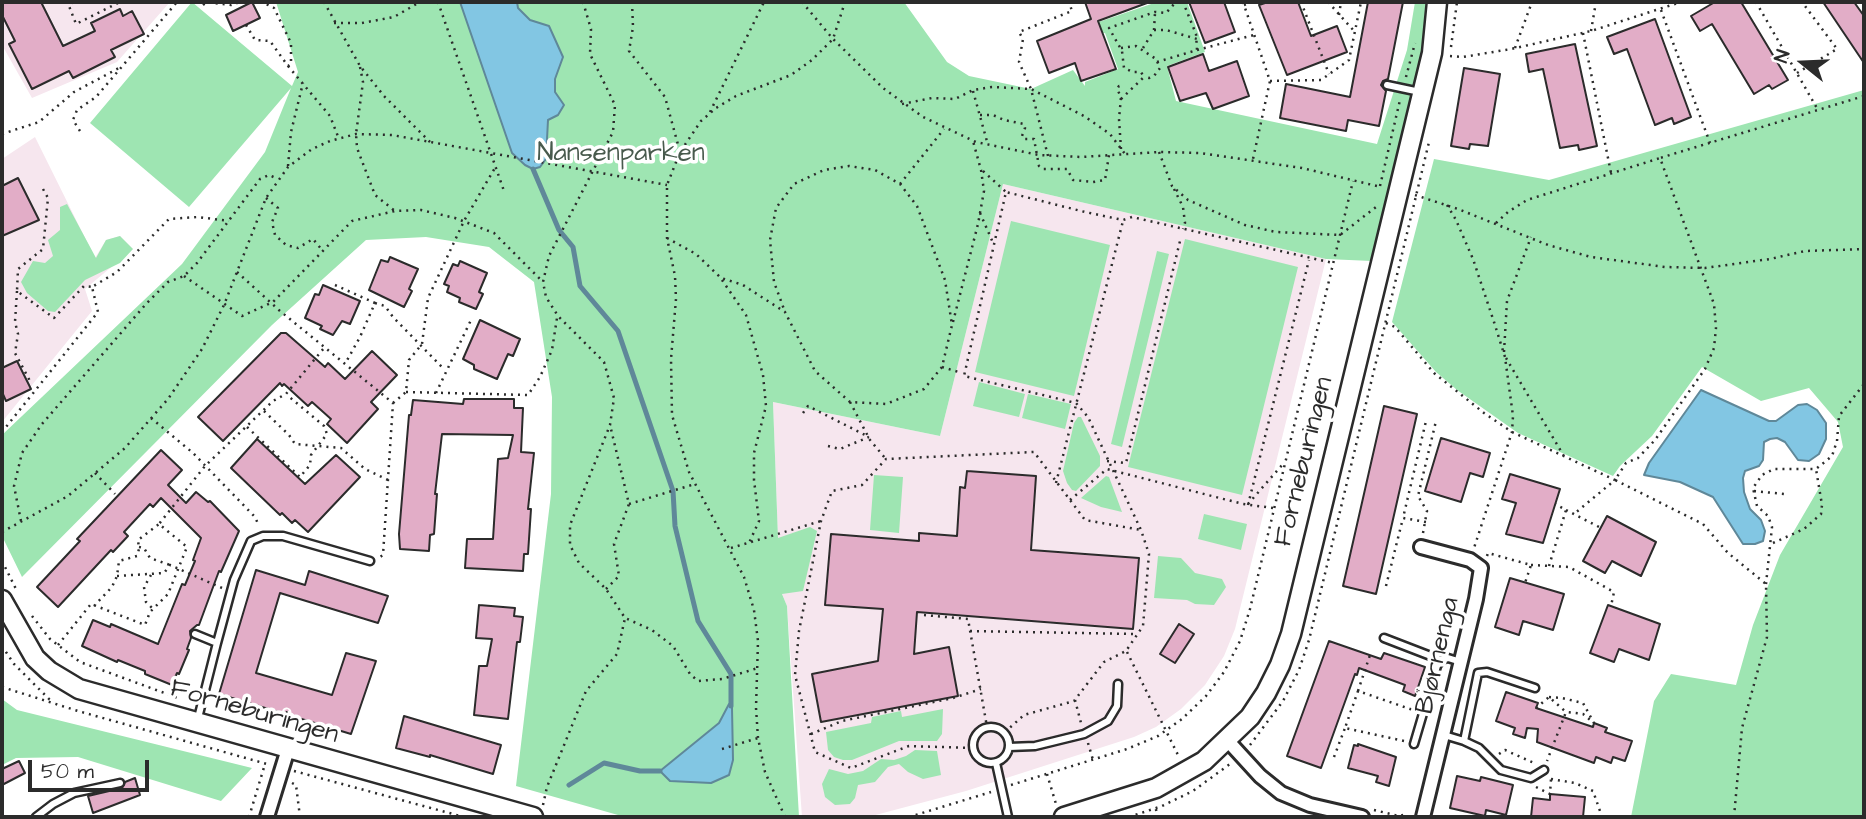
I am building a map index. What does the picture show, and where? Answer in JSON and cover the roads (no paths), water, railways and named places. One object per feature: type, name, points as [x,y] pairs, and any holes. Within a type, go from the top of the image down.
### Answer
[{"type":"street","name":"Forneburingen","points":[[1061,814],[1156,788],[1205,761],[1250,717],[1280,665],[1291,634],[1432,53],[1437,2]]},
{"type":"street","name":"Bjørnenga","points":[[1417,815],[1444,735],[1481,568],[1470,560],[1421,547]]},
{"type":"street","name":"Forneburingen","points":[[2,600],[35,658],[62,680],[94,694],[531,813]]},
{"type":"street","points":[[1228,740],[1261,776],[1292,799],[1362,817]]},
{"type":"street","points":[[267,817],[288,749]]},
{"type":"lane","points":[[1387,85],[1422,92]]},
{"type":"lane","points":[[197,724],[232,592],[251,541],[262,536],[283,536],[370,561]]},
{"type":"lane","points":[[195,634],[218,643]]},
{"type":"lane","points":[[1384,638],[1441,660],[1448,658],[1461,662]]},
{"type":"lane","points":[[1414,744],[1441,660]]},
{"type":"lane","points":[[1464,741],[1478,673],[1487,672],[1535,688]]},
{"type":"lane","points":[[1009,747],[1035,746],[1084,734],[1108,721],[1117,706],[1118,684]]},
{"type":"lane","points":[[987,727],[1005,732],[1009,747],[1005,757],[988,763],[981,761],[972,748],[976,733],[987,727]]},
{"type":"lane","points":[[1444,735],[1479,748],[1501,770],[1531,778],[1545,768]]},
{"type":"lane","points":[[996,762],[1008,817]]},
{"type":"lane","points":[[36,817],[74,793],[120,783]]},
{"type":"water","points":[[460,2],[517,2],[518,8],[530,20],[549,26],[563,57],[555,79],[555,92],[564,105],[558,115],[548,120],[546,159],[540,167],[533,169],[525,165],[512,153]]},
{"type":"water","points":[[1701,390],[1769,421],[1776,421],[1798,405],[1807,404],[1817,410],[1826,423],[1826,439],[1819,454],[1809,461],[1798,460],[1785,442],[1777,438],[1770,439],[1764,442],[1763,460],[1759,466],[1745,471],[1744,492],[1750,509],[1761,520],[1765,531],[1763,541],[1743,544],[1713,497],[1680,482],[1644,475],[1649,463]]},
{"type":"water","points":[[729,704],[732,708],[733,760],[729,775],[711,783],[670,781],[660,771],[719,723]]},
{"type":"waterway","points":[[533,169],[559,230],[573,247],[580,286],[618,331],[673,491],[675,526],[698,621],[731,674],[731,706]]},
{"type":"waterway","points":[[569,785],[604,763],[640,771],[660,771]]},
{"type":"park label","name":"Nansenparken","points":[[621,155]]}]
